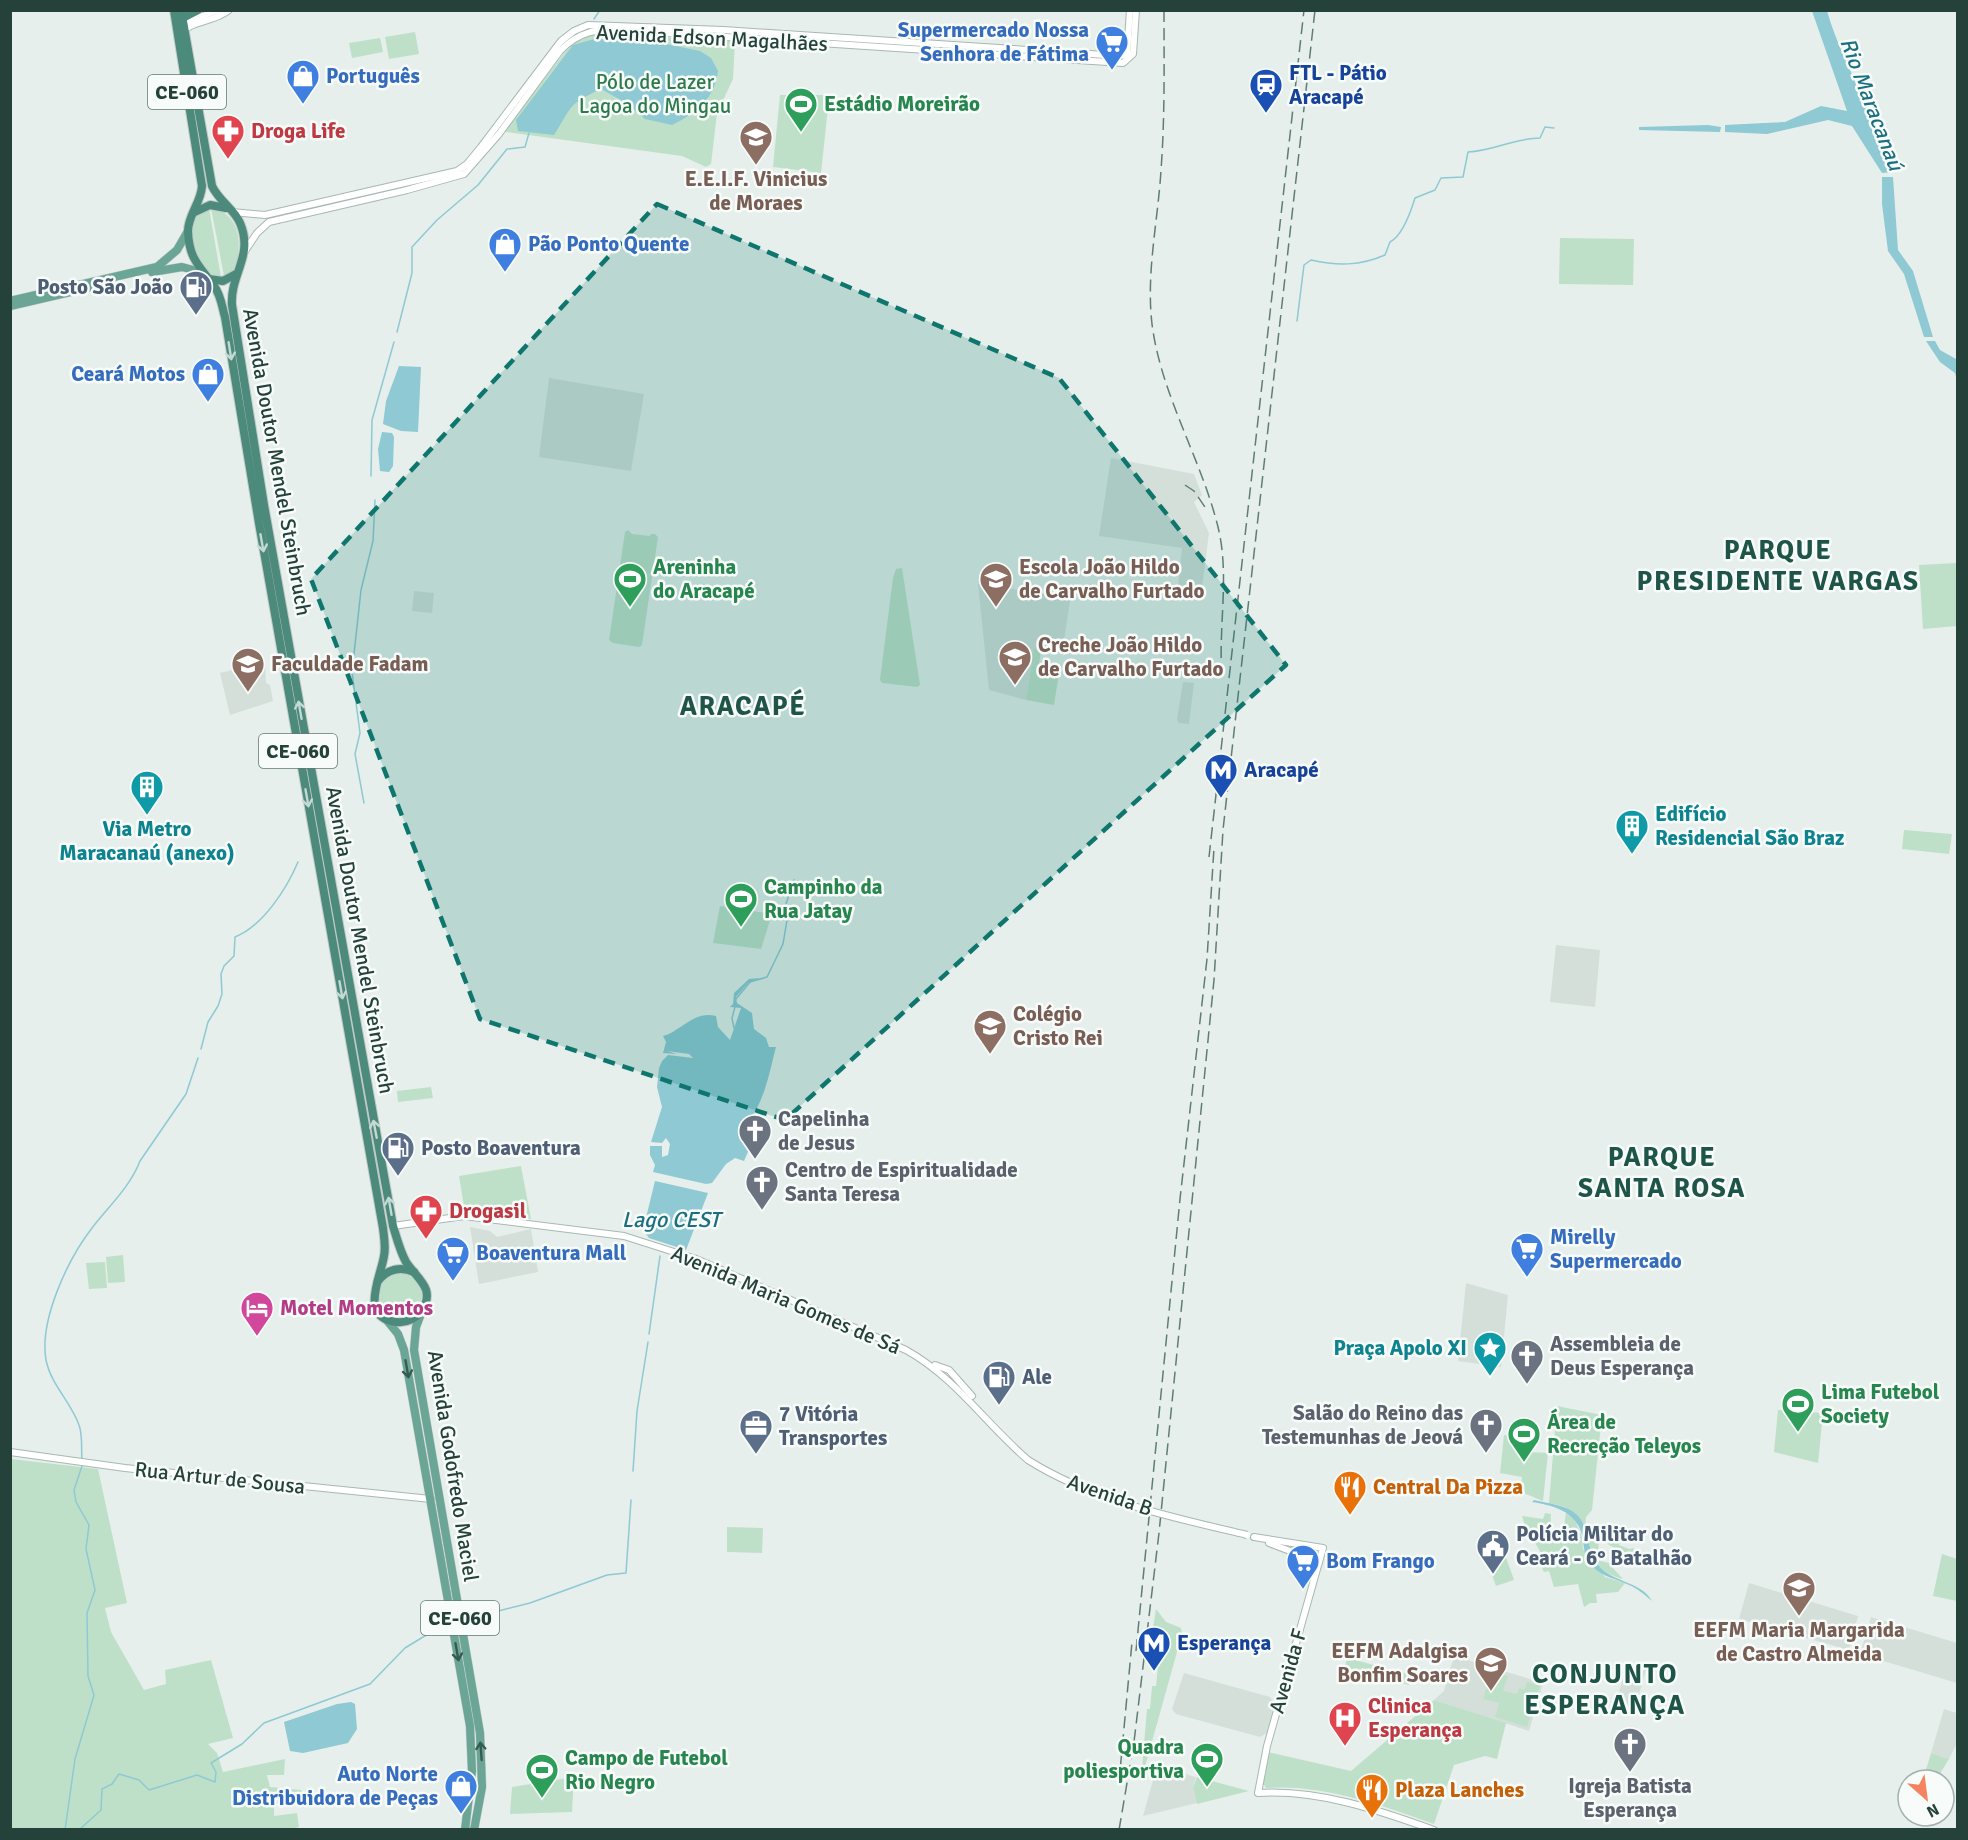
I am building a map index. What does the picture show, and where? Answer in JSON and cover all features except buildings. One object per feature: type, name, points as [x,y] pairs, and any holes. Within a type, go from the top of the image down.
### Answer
[{"type":"highway","name":"CE-060","points":[[174,10],[202,186],[202,196],[188,229],[192,254],[203,275]]},
{"type":"highway","points":[[182,16],[198,10]]},
{"type":"highway","name":"CE-060","points":[[182,16],[209,177],[215,193],[241,226],[244,252],[243,264],[239,271]]},
{"type":"highway","points":[[195,212],[210,205],[229,210]]},
{"type":"highway","points":[[203,275],[223,281],[239,271]]},
{"type":"highway","name":"Avenida Doutor Mendel Steinbruch","points":[[239,271],[232,287],[232,305],[264,505],[393,1226]]},
{"type":"highway","name":"Avenida Doutor Mendel Steinbruch","points":[[203,275],[218,293],[225,317],[259,524],[383,1228]]},
{"type":"highway","name":"Avenida Godofredo Maciel","points":[[393,1226],[401,1251],[423,1281],[427,1292],[422,1311]]},
{"type":"highway","name":"Avenida Godofredo Maciel","points":[[383,1228],[384,1258],[374,1300],[384,1316]]},
{"type":"highway","points":[[378,1281],[395,1269],[415,1272]]},
{"type":"highway","points":[[384,1316],[394,1321],[405,1322],[422,1311]]},
{"type":"main road","points":[[10,301],[157,267],[177,250],[188,229]]},
{"type":"main road","points":[[10,306],[169,268],[182,267],[203,275]]},
{"type":"main road","name":"Avenida Godofredo Maciel","points":[[422,1311],[414,1338],[414,1350],[480,1733],[482,1787],[474,1830]]},
{"type":"main road","name":"Avenida Godofredo Maciel","points":[[384,1316],[398,1334],[404,1350],[471,1739],[471,1793],[465,1830]]},
{"type":"street","points":[[182,16],[190,21],[218,10]]},
{"type":"street","points":[[185,30],[189,26],[216,20],[229,10]]},
{"type":"street","points":[[1122,60],[1127,53],[1130,10]]},
{"type":"street","points":[[1122,60],[1133,54],[1136,10]]},
{"type":"street","name":"Avenida Edson Magalhães","points":[[229,210],[265,215],[456,178],[467,172],[558,49],[574,31],[593,24],[723,30],[869,44]]},
{"type":"street","name":"Avenida Edson Magalhães","points":[[558,49],[577,36],[600,29],[721,38],[869,44],[1122,60]]},
{"type":"street","points":[[721,38],[723,30]]},
{"type":"street","name":"Avenida Edson Magalhães","points":[[244,252],[257,233],[269,222],[408,187]]},
{"type":"street","name":"Avenida Maria Gomes de Sá","points":[[393,1226],[464,1216],[624,1236],[696,1259],[906,1350],[929,1363],[946,1377]]},
{"type":"street","name":"Avenida Maria Gomes de Sá","points":[[929,1363],[950,1370]]},
{"type":"street","name":"Avenida B","points":[[950,1370],[986,1417]]},
{"type":"street","name":"Avenida B","points":[[946,1377],[1028,1460],[1078,1487],[1150,1510],[1254,1537],[1319,1562]]},
{"type":"street","name":"Rua Artur de Sousa","points":[[10,1452],[82,1462],[430,1499]]},
{"type":"street","name":"Avenida B","points":[[1254,1537],[1323,1548]]},
{"type":"street","name":"Avenida F","points":[[1323,1548],[1267,1746],[1258,1793],[1283,1792],[1370,1807],[1434,1830]]},
{"type":"highlighted area","points":[[657,204],[1059,378],[1286,665],[785,1120],[480,1019],[311,579]]},
{"type":"shaded area","points":[[549,378],[644,394],[631,471],[539,457]]},
{"type":"shaded area","points":[[1111,458],[1194,474],[1202,495],[1194,502],[1209,533],[1202,588],[1178,586],[1182,548],[1099,536]]},
{"type":"shaded area","points":[[978,584],[1068,597],[1070,601],[1062,653],[1034,650],[1026,700],[989,690]]},
{"type":"shaded area","points":[[414,591],[434,593],[432,613],[412,611]]},
{"type":"shaded area","name":"Faculdade Fadam","points":[[265,662],[266,683],[270,685],[273,701],[230,715],[220,673]]},
{"type":"shaded area","points":[[1183,682],[1194,683],[1189,724],[1179,723],[1177,720]]},
{"type":"shaded area","points":[[1556,945],[1600,950],[1595,1007],[1550,1002]]},
{"type":"shaded area","points":[[470,1227],[490,1231],[497,1237],[531,1229],[538,1272],[479,1284]]},
{"type":"shaded area","points":[[1466,1283],[1508,1295],[1501,1367],[1458,1361]]},
{"type":"shaded area","name":"EEFM Maria Margarida de Castro Almeida","points":[[1749,1583],[1858,1616],[1849,1650],[1739,1619]]},
{"type":"shaded area","points":[[1871,1617],[1957,1643],[1957,1683],[1860,1654]]},
{"type":"shaded area","name":"EEFM Adalgisa Bonfim Soares","points":[[1454,1656],[1543,1683],[1529,1731],[1434,1700],[1444,1691]]},
{"type":"shaded area","points":[[1627,1664],[1646,1670],[1635,1708],[1616,1702]]},
{"type":"shaded area","points":[[1184,1673],[1270,1697],[1275,1705],[1267,1733],[1260,1737],[1176,1714],[1172,1709]]},
{"type":"shaded area","points":[[1944,1709],[1957,1713],[1957,1743],[1949,1759],[1931,1753]]},
{"type":"shaded area","points":[[1162,1768],[1196,1777],[1193,1788],[1197,1803],[1143,1816],[1155,1773]]},
{"type":"green space","points":[[415,32],[419,54],[389,59],[385,37]]},
{"type":"green space","name":"Pólo de Lazer Lagoa do Mingau","points":[[587,35],[735,41],[733,79],[717,113],[711,164],[706,167],[682,156],[506,132],[505,128],[573,42]]},
{"type":"green space","points":[[380,38],[383,52],[352,58],[349,43]]},
{"type":"green space","name":"Estádio Moreirão","points":[[780,95],[826,95],[829,98],[821,173],[773,167]]},
{"type":"green space","points":[[209,208],[221,277],[212,274],[198,261],[192,242],[192,232],[198,214]]},
{"type":"green space","points":[[211,208],[229,217],[234,224],[239,241],[235,270],[224,276]]},
{"type":"green space","points":[[1560,238],[1634,239],[1633,285],[1559,284]]},
{"type":"green space","points":[[628,530],[632,534],[650,536],[655,534],[658,537],[642,645],[639,647],[613,643],[609,640],[625,532]]},
{"type":"green space","points":[[1956,563],[1957,626],[1923,629],[1919,565]]},
{"type":"green space","points":[[902,568],[920,685],[917,687],[882,683],[880,680],[893,578],[896,569]]},
{"type":"green space","points":[[1034,649],[1041,650],[1039,665],[1060,667],[1054,705],[1026,700]]},
{"type":"green space","points":[[1904,830],[1952,834],[1949,854],[1902,849]]},
{"type":"green space","name":"Campinho da Rua Jatay","points":[[720,906],[772,914],[761,949],[713,943]]},
{"type":"green space","points":[[431,1087],[433,1098],[398,1102],[397,1091]]},
{"type":"green space","points":[[521,1166],[531,1219],[465,1212],[459,1176]]},
{"type":"green space","points":[[123,1255],[125,1282],[108,1283],[106,1257]]},
{"type":"green space","points":[[105,1262],[107,1288],[89,1289],[86,1263]]},
{"type":"green space","points":[[400,1273],[416,1279],[422,1295],[416,1311],[400,1317],[384,1311],[378,1295],[384,1279]]},
{"type":"green space","points":[[1557,1406],[1602,1415],[1592,1510],[1586,1517],[1585,1531],[1572,1512],[1549,1503]]},
{"type":"green space","name":"Lima Futebol Society","points":[[1778,1410],[1823,1413],[1818,1463],[1774,1452]]},
{"type":"green space","name":"Área de Recreção Teleyos","points":[[1504,1435],[1525,1437],[1525,1446],[1528,1447],[1529,1452],[1548,1453],[1543,1501],[1521,1492],[1522,1477],[1500,1473]]},
{"type":"green space","points":[[11,1459],[98,1469],[127,1603],[105,1608],[111,1632],[144,1690],[166,1684],[165,1670],[211,1660],[233,1738],[208,1744],[217,1753],[223,1772],[285,1759],[284,1775],[267,1775],[270,1787],[301,1790],[303,1801],[274,1804],[274,1816],[297,1813],[299,1827],[288,1830],[11,1829]]},
{"type":"green space","points":[[1566,1512],[1574,1518],[1582,1537],[1583,1549],[1605,1577],[1625,1583],[1618,1592],[1596,1594],[1597,1603],[1590,1603],[1584,1607],[1578,1584],[1554,1587],[1549,1571],[1544,1572],[1542,1568],[1545,1564],[1543,1557],[1527,1530],[1522,1516],[1543,1519],[1545,1513],[1551,1514],[1550,1533],[1563,1534]]},
{"type":"green space","points":[[727,1527],[763,1528],[762,1553],[727,1552]]},
{"type":"green space","points":[[1619,1536],[1619,1545],[1629,1549],[1634,1548],[1633,1553],[1619,1565],[1614,1562],[1611,1566],[1623,1579],[1609,1574],[1598,1566],[1591,1554],[1588,1540],[1599,1543],[1597,1560],[1609,1563],[1623,1554],[1608,1544],[1610,1539]]},
{"type":"green space","points":[[1503,1549],[1514,1580],[1496,1586],[1485,1555]]},
{"type":"green space","points":[[1942,1554],[1957,1559],[1957,1601],[1933,1596]]},
{"type":"green space","points":[[1156,1609],[1166,1622],[1181,1628],[1182,1634],[1141,1781],[1147,1709],[1150,1709],[1152,1686],[1156,1686],[1158,1666],[1156,1660],[1148,1659]]},
{"type":"green space","points":[[1347,1658],[1412,1675],[1409,1685],[1345,1667]]},
{"type":"green space","points":[[1491,1672],[1508,1676],[1503,1691],[1517,1694],[1519,1688],[1524,1690],[1527,1682],[1540,1685],[1527,1727],[1495,1717],[1501,1697],[1499,1703],[1483,1699]]},
{"type":"green space","points":[[1434,1700],[1506,1723],[1497,1759],[1485,1756],[1454,1765],[1434,1824],[1352,1797],[1309,1789],[1266,1788],[1261,1780],[1268,1752],[1351,1771]]},
{"type":"green space","points":[[1931,1753],[1949,1759],[1943,1768],[1927,1768]]},
{"type":"green space","name":"Campo de Futebol Rio Negro","points":[[574,1777],[572,1812],[510,1814],[512,1787]]},
{"type":"green space","points":[[1197,1777],[1249,1791],[1197,1804],[1193,1788]]},
{"type":"water","name":"Rio Maracanaú","points":[[1812,11],[1827,11],[1842,51],[1878,131],[1892,172],[1882,173],[1852,126],[1828,120],[1767,134],[1725,132],[1725,125],[1785,122],[1821,106],[1847,111]]},
{"type":"water","points":[[594,39],[651,41],[700,51],[711,58],[718,71],[716,81],[708,98],[696,110],[672,125],[645,119],[628,104],[601,89],[576,103],[554,135],[518,131],[516,120],[573,45]]},
{"type":"water","points":[[1708,125],[1721,127],[1720,132],[1639,130],[1639,127]]},
{"type":"water","points":[[1882,177],[1893,177],[1898,250],[1913,271],[1933,337],[1924,337],[1904,274],[1888,251],[1882,204]]},
{"type":"water","points":[[1926,341],[1935,341],[1940,350],[1956,359],[1957,380],[1955,373],[1940,362]]},
{"type":"water","points":[[399,366],[421,367],[418,432],[401,431],[383,424],[386,401]]},
{"type":"water","points":[[382,432],[392,433],[394,437],[393,466],[389,472],[380,471],[378,449]]},
{"type":"water","name":"Lago CEST","points":[[760,978],[748,983],[736,997],[737,1003],[752,1013],[754,1029],[766,1038],[769,1047],[776,1047],[766,1087],[751,1121],[751,1128],[757,1131],[744,1161],[735,1158],[726,1164],[712,1183],[706,1184],[653,1172],[655,1165],[650,1155],[650,1146],[662,1146],[662,1157],[668,1155],[670,1144],[666,1138],[662,1143],[651,1142],[662,1107],[657,1087],[659,1068],[668,1055],[693,1058],[689,1054],[667,1051],[677,1054],[663,1053],[666,1042],[663,1036],[694,1019],[708,1015],[716,1016],[718,1027],[730,1040],[741,1008],[730,1007],[733,1004],[734,993],[749,979]]},
{"type":"water","name":"Lago CEST","points":[[655,1181],[708,1193],[686,1250],[649,1238],[643,1230]]},
{"type":"water","points":[[1534,1500],[1562,1506],[1577,1515],[1584,1526],[1592,1553],[1599,1566],[1611,1576],[1641,1590],[1652,1601],[1635,1588],[1596,1570],[1588,1560],[1581,1531],[1572,1517],[1550,1506],[1532,1502]]},
{"type":"water","points":[[351,1702],[355,1704],[357,1729],[348,1743],[303,1753],[290,1751],[284,1722],[337,1704]]},
{"type":"waterway","points":[[594,19],[600,10]]},
{"type":"waterway","points":[[1297,321],[1304,265],[1311,260],[1339,264],[1357,263],[1385,255],[1390,242],[1405,223],[1415,198],[1435,190],[1441,178],[1463,177],[1468,152],[1540,138],[1545,127],[1554,128]]},
{"type":"waterway","points":[[397,332],[412,273],[412,247],[437,220],[478,185],[507,149],[525,147],[529,133]]},
{"type":"waterway","points":[[371,476],[372,420],[394,342]]},
{"type":"waterway","points":[[364,803],[355,754],[360,733],[352,672],[361,590],[373,541],[375,500]]},
{"type":"waterway","points":[[201,1049],[208,1022],[222,994],[221,974],[224,966],[234,956],[235,937],[255,924],[273,905],[298,862]]},
{"type":"waterway","points":[[787,915],[786,904],[794,880]]},
{"type":"waterway","points":[[736,999],[750,982],[767,977],[783,944],[787,920]]},
{"type":"waterway","points":[[734,1028],[732,1018],[735,1007]]},
{"type":"waterway","points":[[82,1461],[79,1425],[52,1377],[46,1360],[45,1344],[51,1309],[65,1273],[83,1241],[125,1188],[140,1161],[186,1094],[198,1058]]},
{"type":"waterway","points":[[649,1334],[660,1256]]},
{"type":"waterway","points":[[633,1471],[637,1411],[648,1342]]},
{"type":"waterway","points":[[65,1830],[75,1759],[94,1695],[88,1676],[87,1613],[95,1590],[86,1549],[89,1525],[76,1502],[74,1490],[82,1466]]},
{"type":"waterway","points":[[467,1619],[530,1603],[607,1575],[626,1573],[631,1500]]},
{"type":"waterway","points":[[79,1830],[101,1810],[102,1789],[112,1784],[119,1774],[139,1780],[149,1790],[197,1775],[215,1782],[216,1772],[211,1763],[242,1744],[264,1723],[370,1684],[405,1648],[441,1626]]},
{"type":"waterway","points":[[1155,1630],[1160,1633],[1168,1646]]},
{"type":"waterway","points":[[1850,1658],[1860,1661]]},
{"type":"railway","points":[[1164,10],[1163,130],[1160,189],[1151,266],[1152,324],[1172,401],[1202,476],[1218,527],[1223,564],[1222,676]]},
{"type":"railway","points":[[1209,857],[1304,10]]},
{"type":"railway","points":[[1119,1830],[1134,1742],[1159,1533],[1214,980],[1223,830],[1315,10]]},
{"type":"railway","points":[[1185,485],[1194,491],[1207,510]]},
{"type":"railway","points":[[1136,1651],[1180,1199],[1207,959],[1214,848]]},
{"type":"railway","points":[[1119,1782],[1132,1642]]},
{"type":"place","name":"Supermercado Nossa Senhora de Fátima","points":[[1112,71]]},
{"type":"place","name":"Português","points":[[303,105]]},
{"type":"place","name":"FTL - Pátio Aracapé","points":[[1266,114]]},
{"type":"place","name":"Estádio Moreirão","points":[[801,133]]},
{"type":"place","name":"Droga Life","points":[[228,160]]},
{"type":"place","name":"E.E.I.F. Vinicius de Moraes","points":[[756,166]]},
{"type":"place","name":"Pão Ponto Quente","points":[[505,273]]},
{"type":"place","name":"Posto São João","points":[[196,316]]},
{"type":"place","name":"Ceará Motos","points":[[208,403]]},
{"type":"place","name":"Areninha do Aracapé","points":[[630,608]]},
{"type":"place","name":"Escola João Hildo de Carvalho Furtado","points":[[996,608]]},
{"type":"place","name":"Creche João Hildo de Carvalho Furtado","points":[[1015,686]]},
{"type":"place","name":"Faculdade Fadam","points":[[248,693]]},
{"type":"place","name":"Aracapé","points":[[1221,799]]},
{"type":"place","name":"Via Metro Maracanaú (anexo)","points":[[147,816]]},
{"type":"place","name":"Edifício Residencial São Braz","points":[[1632,855]]},
{"type":"place","name":"Campinho da Rua Jatay","points":[[741,928]]},
{"type":"place","name":"Colégio Cristo Rei","points":[[990,1055]]},
{"type":"place","name":"Capelinha de Jesus","points":[[755,1160]]},
{"type":"place","name":"Posto Boaventura","points":[[398,1177]]},
{"type":"place","name":"Centro de Espiritualidade Santa Teresa","points":[[762,1211]]},
{"type":"place","name":"Drogasil","points":[[426,1240]]},
{"type":"place","name":"Mirelly Supermercado","points":[[1527,1278]]},
{"type":"place","name":"Boaventura Mall","points":[[453,1282]]},
{"type":"place","name":"Motel Momentos","points":[[257,1337]]},
{"type":"place","name":"Praça Apolo XI","points":[[1490,1377]]},
{"type":"place","name":"Assembleia de Deus Esperança","points":[[1527,1385]]},
{"type":"place","name":"Ale","points":[[999,1406]]},
{"type":"place","name":"Lima Futebol Society","points":[[1798,1433]]},
{"type":"place","name":"Salão do Reino das Testemunhas de Jeová","points":[[1486,1454]]},
{"type":"place","name":"7 Vitória Transportes","points":[[756,1455]]},
{"type":"place","name":"Área de Recreção Teleyos","points":[[1524,1463]]},
{"type":"place","name":"Central Da Pizza","points":[[1350,1516]]},
{"type":"place","name":"Polícia Militar do Ceará - 6° Batalhão","points":[[1493,1575]]},
{"type":"place","name":"Bom Frango","points":[[1303,1590]]},
{"type":"place","name":"EEFM Maria Margarida de Castro Almeida","points":[[1799,1617]]},
{"type":"place","name":"Esperança","points":[[1154,1672]]},
{"type":"place","name":"EEFM Adalgisa Bonfim Soares","points":[[1491,1692]]},
{"type":"place","name":"Clinica Esperança","points":[[1345,1747]]},
{"type":"place","name":"Igreja Batista Esperança","points":[[1630,1773]]},
{"type":"place","name":"Quadra poliesportiva","points":[[1207,1788]]},
{"type":"place","name":"Campo de Futebol Rio Negro","points":[[542,1799]]},
{"type":"place","name":"Auto Norte Distribuidora de Peças","points":[[461,1815]]},
{"type":"place","name":"Plaza Lanches","points":[[1372,1819]]},
{"type":"district","name":"PARQUE PRESIDENTE VARGAS","points":[[1778,566]]},
{"type":"district","name":"ARACAPÉ","points":[[743,706]]},
{"type":"district","name":"PARQUE SANTA ROSA","points":[[1662,1172]]},
{"type":"district","name":"CONJUNTO ESPERANÇA","points":[[1605,1690]]}]
